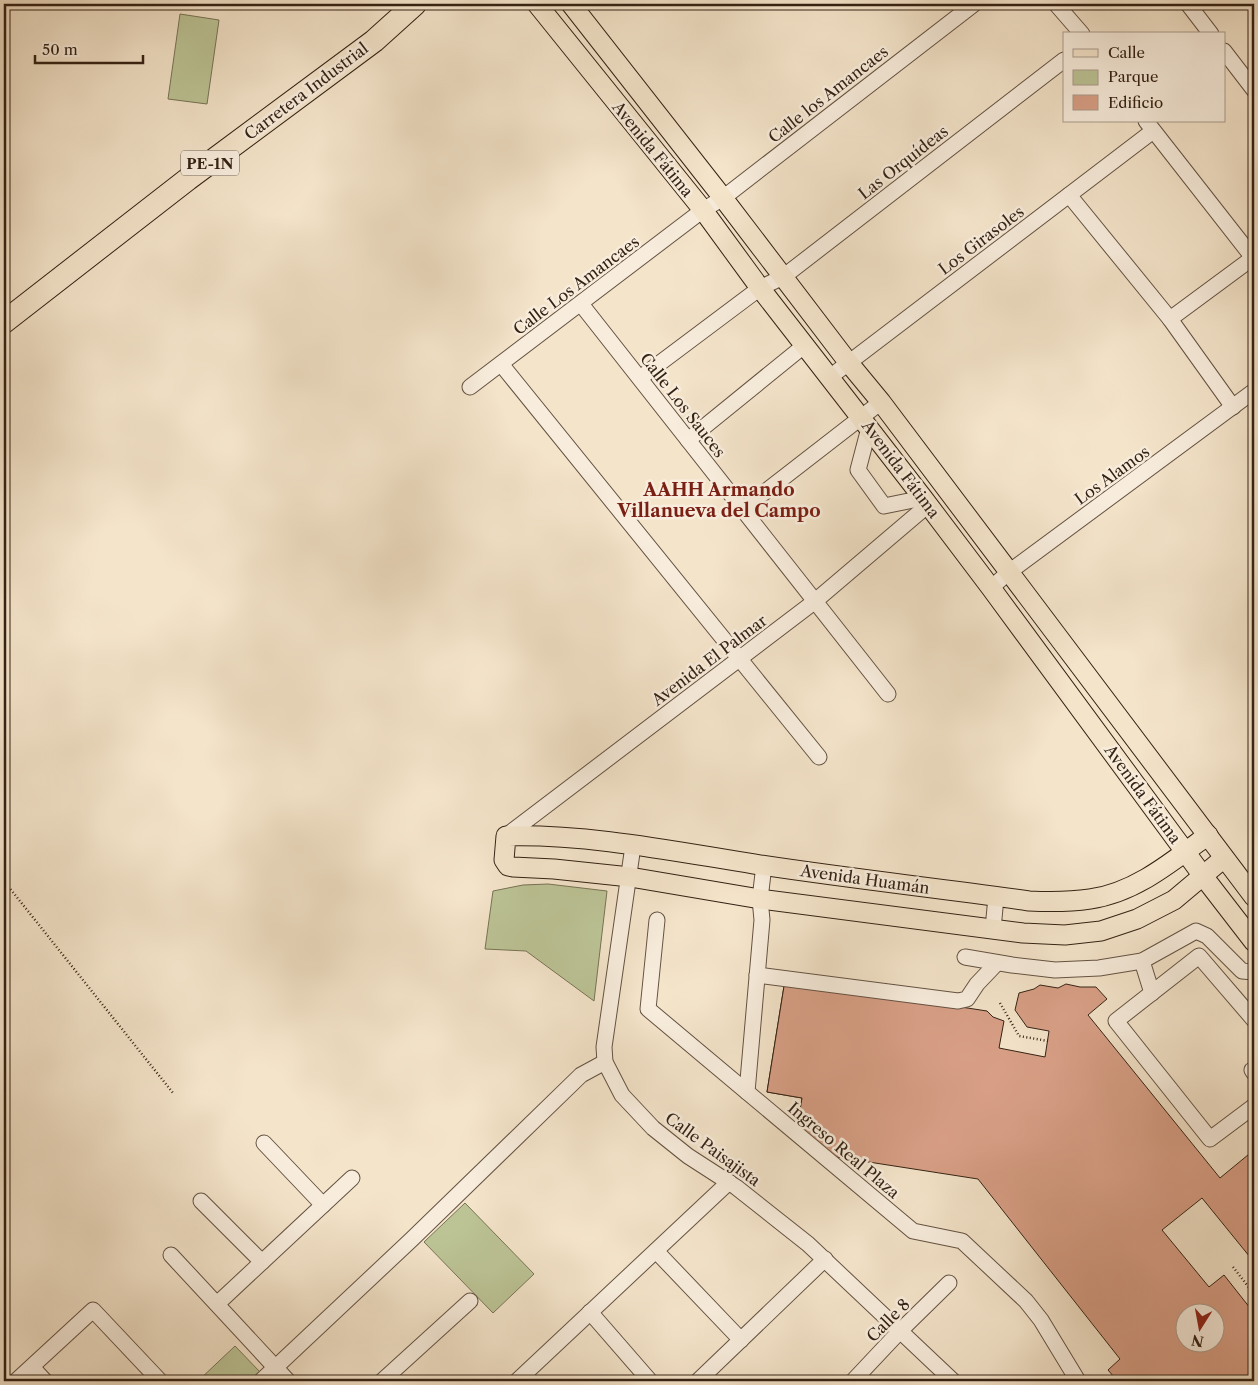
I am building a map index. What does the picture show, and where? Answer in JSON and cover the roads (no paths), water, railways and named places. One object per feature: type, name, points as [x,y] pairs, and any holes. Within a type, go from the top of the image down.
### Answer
[{"type":"highway","name":"Carretera Industrial","points":[[4,322],[196,173],[374,41],[415,4]]},
{"type":"main road","name":"Avenida Fátima","points":[[538,4],[703,210],[760,288],[991,588],[1203,876],[1254,942]]},
{"type":"main road","name":"Avenida Fátima","points":[[571,4],[881,402],[1254,897]]},
{"type":"main road","points":[[1098,732],[1119,717]]},
{"type":"main road","name":"Avenida Huamán","points":[[1208,835],[1160,870],[1128,888],[1092,899],[1060,902],[996,897],[576,838],[506,836],[504,860],[508,866],[630,877],[760,899],[1023,933],[1065,935],[1101,931],[1138,919],[1174,900],[1224,858]]},
{"type":"street","name":"Calle los Amancaes","points":[[703,210],[723,198],[974,4]]},
{"type":"street","points":[[1056,4],[1080,32]]},
{"type":"street","points":[[1188,4],[1209,32]]},
{"type":"street","points":[[1226,54],[1254,90]]},
{"type":"street","name":"Las Orquídeas","points":[[640,378],[760,288],[783,277],[1063,61]]},
{"type":"street","points":[[1149,126],[1254,258],[1170,319]]},
{"type":"street","name":"Los Girasoles","points":[[830,377],[1069,195],[1149,126]]},
{"type":"street","points":[[1069,195],[1170,319],[1233,407]]},
{"type":"street","name":"Calle Los Amancaes","points":[[470,387],[703,210]]},
{"type":"street","name":"Calle Los Sauces","points":[[581,304],[888,694]]},
{"type":"street","points":[[688,440],[805,345]]},
{"type":"street","points":[[501,364],[820,757]]},
{"type":"street","name":"Los Alamos","points":[[991,588],[1009,572],[1254,391]]},
{"type":"street","points":[[743,509],[865,423],[881,402]]},
{"type":"street","points":[[865,423],[858,470],[884,506],[925,501]]},
{"type":"street","name":"Avenida El Palmar","points":[[506,836],[814,602],[925,501]]},
{"type":"street","name":"Calle Paisajista","points":[[634,846],[604,1047],[605,1062],[622,1095],[653,1128],[688,1156],[729,1182],[808,1244],[953,1381]]},
{"type":"street","points":[[747,1092],[762,920],[760,899],[764,865]]},
{"type":"street","points":[[993,929],[996,897]]},
{"type":"street","name":"Ingreso Real Plaza","points":[[657,920],[648,1009],[913,1231],[962,1240],[1026,1301],[1041,1320],[1078,1381]]},
{"type":"street","points":[[977,984],[965,957],[1055,970],[1099,968],[1142,961],[1196,931],[1207,936],[1242,971],[1254,972]]},
{"type":"street","points":[[1254,1020],[1199,956],[1116,1021],[1210,1139],[1254,1106]]},
{"type":"street","points":[[1142,961],[1152,993]]},
{"type":"street","points":[[757,975],[958,1001],[967,999],[977,984],[997,962]]},
{"type":"street","points":[[261,1381],[411,1240],[581,1075],[605,1062]]},
{"type":"street","points":[[264,1143],[322,1205]]},
{"type":"street","points":[[217,1304],[352,1178]]},
{"type":"street","points":[[517,1381],[729,1182]]},
{"type":"street","points":[[201,1201],[262,1262]]},
{"type":"street","points":[[656,1251],[741,1340]]},
{"type":"street","points":[[171,1255],[288,1381]]},
{"type":"street","points":[[698,1381],[825,1259]]},
{"type":"street","name":"Calle 8","points":[[853,1381],[900,1331],[949,1284]]},
{"type":"street","points":[[382,1381],[470,1301]]},
{"type":"street","points":[[16,1381],[93,1310],[160,1381]]},
{"type":"street","points":[[590,1312],[650,1381]]},
{"type":"street","points":[[32,1367],[45,1381]]},
{"type":"district","name":"AAHH Armando Villanueva del Campo","points":[[719,500]]}]
